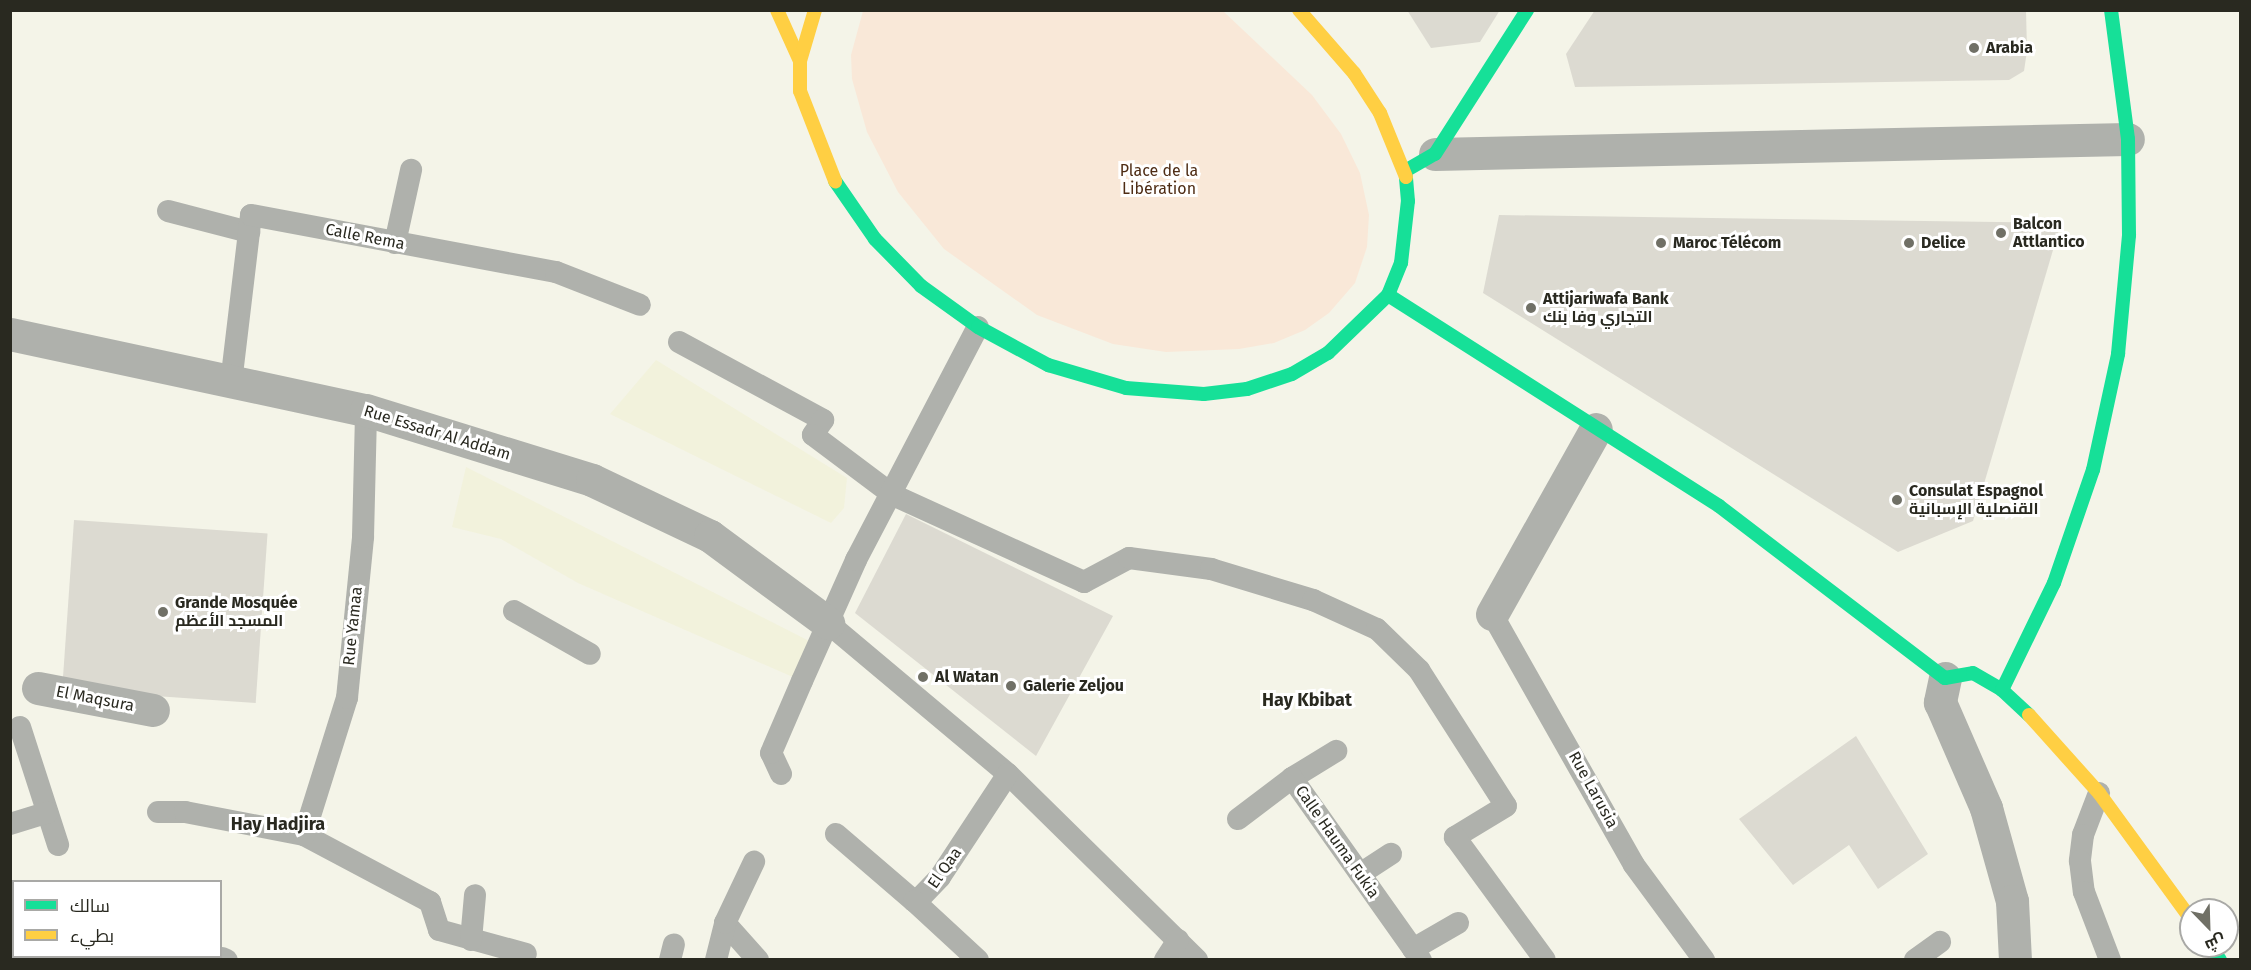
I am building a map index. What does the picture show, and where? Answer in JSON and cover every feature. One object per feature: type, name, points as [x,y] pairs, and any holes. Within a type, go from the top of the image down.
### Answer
[{"type":"main road","points":[[777,10],[800,61]]},
{"type":"main road","points":[[815,10],[800,61],[800,91],[811,126],[829,172],[855,213],[921,286],[978,327],[1048,365],[1115,385],[1203,394],[1247,389],[1292,374],[1358,328],[1388,295],[1404,240],[1408,201],[1405,171],[1380,114],[1354,73],[1299,10]]},
{"type":"main road","points":[[1405,171],[1435,154],[1527,10]]},
{"type":"main road","points":[[2002,690],[2054,583],[2093,470],[2118,354],[2129,235],[2128,139],[2111,10]]},
{"type":"main road","points":[[1388,295],[1719,506],[1945,678],[1973,673],[2002,690],[2049,732],[2099,793],[2179,902]]},
{"type":"street","points":[[1435,154],[2128,139]]},
{"type":"street","name":"Rue Essadr Al Addam","points":[[10,334],[366,410],[592,480],[710,536],[828,623]]},
{"type":"street","points":[[1492,614],[1596,429]]},
{"type":"street","points":[[1945,678],[1940,702],[1986,808],[2012,901],[2015,960]]},
{"type":"street","name":"El Maqsura","points":[[38,688],[153,710]]},
{"type":"lane","points":[[395,243],[411,170]]},
{"type":"lane","points":[[168,211],[249,232],[231,383]]},
{"type":"lane","name":"Calle Rema","points":[[249,232],[251,215],[556,272],[640,305]]},
{"type":"lane","points":[[781,774],[771,753],[828,623],[978,327]]},
{"type":"lane","points":[[679,342],[823,420],[813,435],[893,495],[1084,582],[1129,558],[1211,569],[1313,600],[1377,629],[1419,670],[1506,806],[1455,837],[1545,960]]},
{"type":"lane","name":"Rue Yamaa","points":[[304,835],[347,698],[363,537],[366,410]]},
{"type":"lane","points":[[514,612],[590,654]]},
{"type":"lane","name":"Rue Larusia","points":[[1492,614],[1634,865],[1704,960]]},
{"type":"lane","points":[[828,623],[1008,774],[1197,960]]},
{"type":"lane","points":[[20,727],[58,845]]},
{"type":"lane","points":[[1292,778],[1336,751]]},
{"type":"lane","name":"El Qaa","points":[[836,834],[914,901],[922,898],[940,877],[1008,774]]},
{"type":"lane","name":"Calle Hauma Fukia","points":[[1238,819],[1292,778],[1417,954]]},
{"type":"lane","points":[[2099,793],[2083,835],[2080,861],[2084,892],[2110,960]]},
{"type":"lane","points":[[158,812],[185,812],[304,835],[430,902],[439,930],[526,954]]},
{"type":"lane","points":[[10,824],[47,813]]},
{"type":"lane","points":[[1360,874],[1391,854]]},
{"type":"lane","points":[[716,960],[725,923],[754,862]]},
{"type":"lane","points":[[471,940],[475,895]]},
{"type":"lane","points":[[914,901],[978,960]]},
{"type":"lane","points":[[725,923],[758,960]]},
{"type":"lane","points":[[1417,954],[1458,923]]},
{"type":"lane","points":[[1165,960],[1178,940]]},
{"type":"lane","points":[[1914,960],[1940,942]]},
{"type":"shaded area","points":[[656,360],[847,478],[844,508],[831,523],[610,414]]},
{"type":"shaded area","points":[[466,467],[821,647],[802,681],[578,583],[501,539],[452,527]]},
{"type":"green space","name":"Place de la Libération","points":[[863,11],[1223,11],[1312,95],[1341,134],[1360,173],[1369,215],[1367,247],[1355,283],[1329,313],[1305,330],[1274,343],[1239,349],[1166,352],[1113,344],[1037,315],[944,249],[898,192],[867,132],[852,79],[851,55]]},
{"type":"building","points":[[1407,10],[1500,10],[1480,42],[1431,48]]},
{"type":"building","points":[[1595,10],[2026,10],[2027,51],[2024,71],[2009,80],[1575,87],[1566,54]]},
{"type":"building","points":[[1499,215],[2061,223],[1973,521],[1898,552],[1483,293]]},
{"type":"building","name":"Galerie Zeljou","points":[[906,514],[1113,616],[1036,756],[855,613]]},
{"type":"building","name":"Grande Mosquée المسجد الأعظم","points":[[74,520],[268,534],[256,703],[62,690]]},
{"type":"building","points":[[1856,736],[1928,854],[1878,889],[1849,845],[1793,885],[1739,819]]},
{"type":"traffic: fast","points":[[1405,171],[1435,154],[1527,10]]},
{"type":"traffic: fast","points":[[2002,690],[2054,583],[2093,470],[2118,354],[2129,235],[2128,139],[2111,10]]},
{"type":"traffic: fast","points":[[835,181],[875,239],[921,286],[978,327],[1048,365],[1126,388],[1204,394],[1247,389],[1292,374],[1328,353],[1388,295],[1401,263],[1408,201],[1406,177]]},
{"type":"traffic: fast","points":[[1388,295],[1719,506],[1945,678],[1973,673],[2002,690],[2029,715]]},
{"type":"traffic: slow","points":[[777,10],[800,61]]},
{"type":"traffic: slow","points":[[815,10],[800,61],[800,91],[835,181]]},
{"type":"traffic: slow","points":[[1299,10],[1354,73],[1380,113],[1406,177]]},
{"type":"traffic: slow","points":[[2029,715],[2099,793],[2179,903]]},
{"type":"place","name":"Arabia","points":[[1974,48]]},
{"type":"place","name":"Balcon Attlantico","points":[[2001,233]]},
{"type":"place","name":"Maroc Télécom","points":[[1661,243]]},
{"type":"place","name":"Delice","points":[[1909,243]]},
{"type":"place","name":"Attijariwafa Bank التجاري وفا بنك","points":[[1531,308]]},
{"type":"place","name":"Consulat Espagnol القنصلية الإسبانية","points":[[1897,500]]},
{"type":"place","name":"Grande Mosquée المسجد الأعظم","points":[[163,612]]},
{"type":"place","name":"Al Watan","points":[[923,677]]},
{"type":"place","name":"Galerie Zeljou","points":[[1011,686]]},
{"type":"district","name":"Hay Kbibat","points":[[1307,700]]},
{"type":"district","name":"Hay Hadjira","points":[[278,824]]}]
